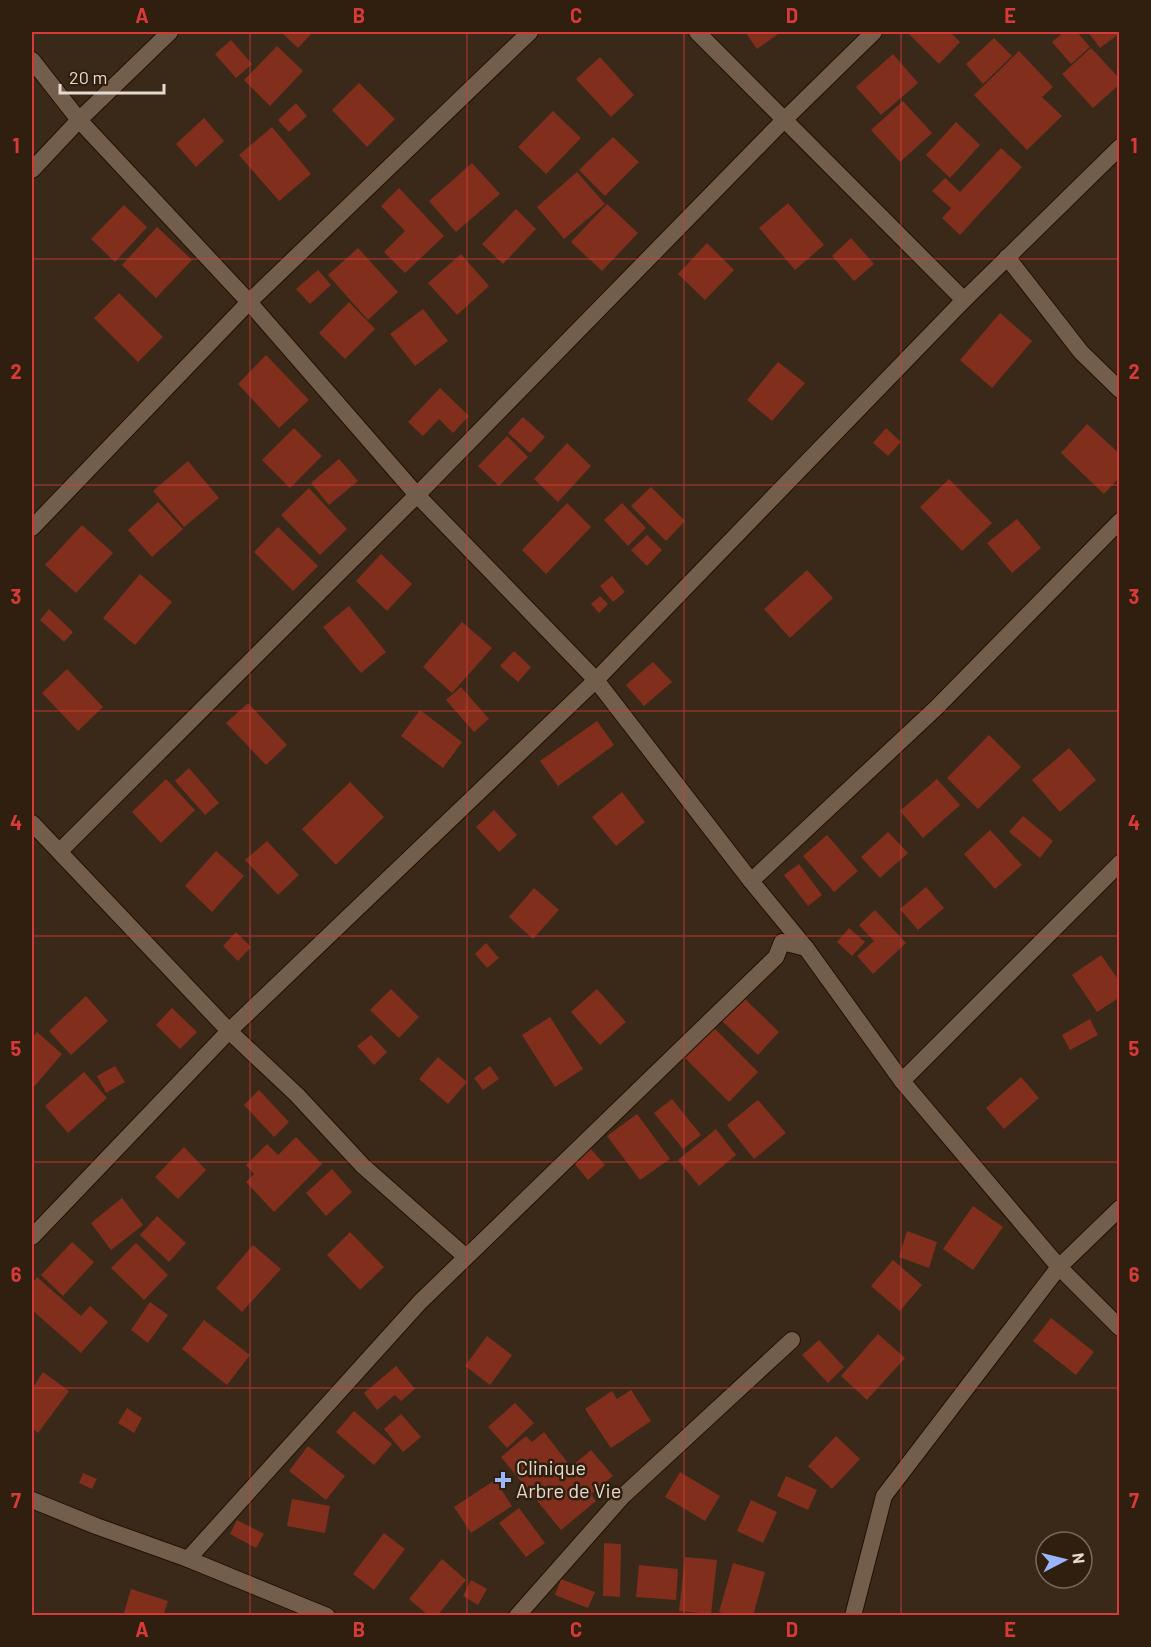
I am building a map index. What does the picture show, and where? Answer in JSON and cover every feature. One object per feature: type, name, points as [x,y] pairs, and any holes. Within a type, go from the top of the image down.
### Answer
[{"type":"street","points":[[32,170],[79,120],[170,32]]},
{"type":"street","points":[[32,528],[249,303],[530,32]]},
{"type":"street","points":[[697,32],[964,300]]},
{"type":"street","points":[[60,851],[417,495],[784,120],[874,32]]},
{"type":"street","points":[[32,60],[79,120],[249,303],[417,495],[596,680],[751,881],[806,948],[902,1081],[1059,1267],[1119,1328]]},
{"type":"street","points":[[32,1237],[229,1031],[596,680],[964,300],[1119,147]]},
{"type":"street","points":[[1007,257],[1081,352],[1119,390]]},
{"type":"street","points":[[751,881],[936,708],[1119,521]]},
{"type":"street","points":[[32,823],[229,1031],[297,1095],[363,1166],[466,1257]]},
{"type":"street","points":[[902,1081],[1119,863]]},
{"type":"street","points":[[188,1559],[420,1302],[776,957],[782,942],[806,948]]},
{"type":"street","points":[[853,1616],[884,1496],[1059,1267],[1119,1208]]},
{"type":"street","points":[[517,1616],[623,1496],[792,1340]]},
{"type":"street","points":[[32,1500],[188,1559],[327,1616]]},
{"type":"building","points":[[281,32],[313,32],[298,48]]},
{"type":"building","points":[[745,32],[781,32],[757,49]]},
{"type":"building","points":[[907,32],[950,32],[960,42],[939,64]]},
{"type":"building","points":[[1064,32],[1077,32],[1090,47],[1071,64],[1052,42]]},
{"type":"building","points":[[1088,32],[1120,32],[1120,33],[1100,48]]},
{"type":"building","points":[[994,38],[1012,56],[983,84],[966,64]]},
{"type":"building","points":[[231,40],[252,64],[236,78],[215,54]]},
{"type":"building","points":[[277,46],[303,71],[270,106],[244,80]]},
{"type":"building","points":[[1091,48],[1120,79],[1120,84],[1093,108],[1062,74]]},
{"type":"building","points":[[1019,51],[1053,87],[1042,97],[1062,116],[1027,150],[974,95]]},
{"type":"building","points":[[893,54],[918,83],[881,115],[856,87]]},
{"type":"building","points":[[600,57],[634,95],[611,117],[576,79]]},
{"type":"building","points":[[359,83],[395,119],[367,147],[332,110]]},
{"type":"building","points":[[903,101],[932,133],[900,162],[871,130]]},
{"type":"building","points":[[296,103],[307,116],[289,132],[278,120]]},
{"type":"building","points":[[553,111],[581,138],[546,174],[518,147]]},
{"type":"building","points":[[204,118],[224,141],[196,167],[176,144]]},
{"type":"building","points":[[956,122],[980,145],[950,178],[926,155]]},
{"type":"building","points":[[272,127],[311,174],[279,201],[239,155]]},
{"type":"building","points":[[613,137],[639,162],[605,196],[579,170]]},
{"type":"building","points":[[1001,148],[1022,167],[960,235],[942,218],[951,208],[932,191],[945,178],[960,192]]},
{"type":"building","points":[[472,163],[500,194],[456,232],[429,201]]},
{"type":"building","points":[[577,172],[605,204],[564,239],[537,207]]},
{"type":"building","points":[[399,188],[444,236],[405,273],[384,252],[405,231],[381,206]]},
{"type":"building","points":[[788,203],[824,245],[795,270],[759,228]]},
{"type":"building","points":[[607,204],[638,233],[602,271],[571,242]]},
{"type":"building","points":[[124,205],[147,227],[115,262],[91,239]]},
{"type":"building","points":[[516,209],[536,229],[503,264],[482,244]]},
{"type":"building","points":[[157,227],[192,260],[156,298],[122,265]]},
{"type":"building","points":[[851,238],[874,264],[854,281],[832,256]]},
{"type":"building","points":[[707,243],[734,270],[705,300],[678,274]]},
{"type":"building","points":[[358,248],[398,292],[368,320],[328,275]]},
{"type":"building","points":[[461,254],[489,286],[457,315],[428,283]]},
{"type":"building","points":[[318,270],[331,285],[310,304],[296,289]]},
{"type":"building","points":[[119,293],[163,337],[138,362],[94,318]]},
{"type":"building","points":[[349,302],[375,329],[345,359],[319,333]]},
{"type":"building","points":[[423,309],[448,341],[415,366],[390,334]]},
{"type":"building","points":[[1000,313],[1032,341],[992,388],[960,360]]},
{"type":"building","points":[[266,355],[309,400],[279,428],[238,384]]},
{"type":"building","points":[[778,362],[805,383],[772,421],[747,400]]},
{"type":"building","points":[[440,388],[469,416],[453,433],[439,419],[423,436],[408,422]]},
{"type":"building","points":[[523,417],[545,437],[530,453],[508,433]]},
{"type":"building","points":[[1087,424],[1120,454],[1120,477],[1104,494],[1061,453]]},
{"type":"building","points":[[294,428],[322,456],[290,488],[262,460]]},
{"type":"building","points":[[886,428],[901,442],[888,456],[873,443]]},
{"type":"building","points":[[507,436],[528,457],[499,486],[478,466]]},
{"type":"building","points":[[567,443],[591,466],[558,502],[534,479]]},
{"type":"building","points":[[339,459],[358,481],[329,505],[311,483]]},
{"type":"building","points":[[188,461],[219,498],[184,527],[153,491]]},
{"type":"building","points":[[949,479],[992,523],[962,551],[920,507]]},
{"type":"building","points":[[651,487],[685,521],[666,541],[631,506]]},
{"type":"building","points":[[309,488],[347,529],[320,555],[281,515]]},
{"type":"building","points":[[158,502],[183,529],[152,557],[128,530]]},
{"type":"building","points":[[567,503],[591,527],[546,574],[522,550]]},
{"type":"building","points":[[622,503],[646,528],[628,546],[604,520]]},
{"type":"building","points":[[1017,519],[1041,548],[1012,573],[987,543]]},
{"type":"building","points":[[82,525],[113,553],[76,593],[45,565]]},
{"type":"building","points":[[278,527],[318,566],[293,591],[254,552]]},
{"type":"building","points":[[647,535],[662,550],[647,566],[631,550]]},
{"type":"building","points":[[381,554],[412,584],[387,611],[356,581]]},
{"type":"building","points":[[807,570],[833,598],[790,638],[764,609]]},
{"type":"building","points":[[140,574],[172,602],[135,645],[103,618]]},
{"type":"building","points":[[612,576],[625,592],[613,602],[600,586]]},
{"type":"building","points":[[600,596],[608,604],[599,613],[591,604]]},
{"type":"building","points":[[349,606],[386,652],[361,673],[323,627]]},
{"type":"building","points":[[49,609],[73,632],[64,642],[40,620]]},
{"type":"building","points":[[462,622],[492,648],[452,693],[423,667]]},
{"type":"building","points":[[514,651],[531,667],[518,682],[500,666]]},
{"type":"building","points":[[653,662],[672,682],[644,706],[626,685]]},
{"type":"building","points":[[67,669],[103,707],[78,731],[42,693]]},
{"type":"building","points":[[461,687],[489,719],[474,732],[446,700]]},
{"type":"building","points":[[248,703],[287,745],[266,765],[226,723]]},
{"type":"building","points":[[420,710],[462,742],[443,768],[401,736]]},
{"type":"building","points":[[597,721],[614,745],[558,786],[540,761]]},
{"type":"building","points":[[989,735],[1021,767],[978,809],[947,778]]},
{"type":"building","points":[[1069,748],[1096,780],[1060,812],[1032,780]]},
{"type":"building","points":[[189,768],[219,803],[205,815],[175,781]]},
{"type":"building","points":[[166,779],[195,810],[161,843],[132,812]]},
{"type":"building","points":[[937,779],[960,805],[923,838],[900,811]]},
{"type":"building","points":[[350,782],[384,817],[336,865],[302,829]]},
{"type":"building","points":[[622,792],[645,822],[616,846],[592,817]]},
{"type":"building","points":[[494,810],[517,835],[499,852],[476,827]]},
{"type":"building","points":[[1023,816],[1053,841],[1040,858],[1009,832]]},
{"type":"building","points":[[990,830],[1022,865],[995,889],[964,854]]},
{"type":"building","points":[[888,832],[908,853],[880,878],[861,857]]},
{"type":"building","points":[[827,835],[858,871],[834,892],[803,856]]},
{"type":"building","points":[[267,841],[299,875],[278,895],[245,860]]},
{"type":"building","points":[[216,851],[244,876],[212,912],[185,886]]},
{"type":"building","points":[[799,864],[822,895],[808,906],[784,875]]},
{"type":"building","points":[[926,887],[944,908],[918,930],[900,909]]},
{"type":"building","points":[[534,888],[559,910],[533,939],[509,917]]},
{"type":"building","points":[[875,910],[906,943],[873,974],[857,956],[874,941],[859,925]]},
{"type":"building","points":[[849,928],[865,942],[852,956],[837,942]]},
{"type":"building","points":[[236,932],[251,947],[238,961],[223,946]]},
{"type":"building","points":[[486,943],[499,958],[487,968],[475,954]]},
{"type":"building","points":[[1101,955],[1120,982],[1120,997],[1097,1012],[1072,975]]},
{"type":"building","points":[[391,989],[419,1017],[399,1038],[370,1010]]},
{"type":"building","points":[[597,989],[626,1022],[600,1045],[571,1012]]},
{"type":"building","points":[[86,996],[108,1021],[71,1055],[49,1031]]},
{"type":"building","points":[[744,998],[779,1032],[758,1055],[722,1021]]},
{"type":"building","points":[[172,1008],[197,1032],[180,1049],[156,1025]]},
{"type":"building","points":[[550,1017],[583,1069],[555,1087],[522,1035]]},
{"type":"building","points":[[1090,1019],[1098,1035],[1070,1050],[1062,1035]]},
{"type":"building","points":[[714,1028],[758,1072],[729,1102],[684,1057]]},
{"type":"building","points":[[37,1032],[62,1054],[32,1089],[32,1038]]},
{"type":"building","points":[[371,1035],[387,1052],[374,1065],[357,1046]]},
{"type":"building","points":[[438,1057],[467,1082],[448,1104],[419,1079]]},
{"type":"building","points":[[115,1066],[125,1082],[106,1093],[97,1076]]},
{"type":"building","points":[[490,1066],[499,1079],[483,1090],[474,1078]]},
{"type":"building","points":[[84,1072],[107,1098],[68,1133],[45,1106]]},
{"type":"building","points":[[1021,1077],[1039,1098],[1004,1129],[986,1108]]},
{"type":"building","points":[[259,1090],[289,1122],[274,1137],[244,1105]]},
{"type":"building","points":[[672,1099],[701,1135],[683,1149],[654,1113]]},
{"type":"building","points":[[758,1100],[786,1133],[754,1159],[727,1125]]},
{"type":"building","points":[[637,1114],[670,1159],[640,1180],[607,1136]]},
{"type":"building","points":[[716,1129],[736,1155],[699,1186],[678,1160]]},
{"type":"building","points":[[296,1137],[322,1164],[274,1212],[246,1182],[254,1174],[246,1165],[267,1144],[278,1155]]},
{"type":"building","points":[[184,1147],[206,1170],[178,1199],[155,1177]]},
{"type":"building","points":[[590,1148],[605,1165],[588,1180],[573,1162]]},
{"type":"building","points":[[332,1169],[352,1192],[326,1216],[306,1193]]},
{"type":"building","points":[[122,1198],[143,1225],[111,1250],[91,1223]]},
{"type":"building","points":[[973,1206],[1003,1227],[973,1270],[943,1249]]},
{"type":"building","points":[[157,1216],[186,1243],[169,1262],[140,1235]]},
{"type":"building","points":[[907,1231],[937,1242],[929,1268],[899,1257]]},
{"type":"building","points":[[350,1232],[384,1267],[360,1290],[327,1255]]},
{"type":"building","points":[[72,1242],[94,1262],[63,1296],[41,1275]]},
{"type":"building","points":[[136,1243],[168,1275],[144,1300],[111,1268]]},
{"type":"building","points":[[253,1245],[281,1269],[242,1312],[216,1288]]},
{"type":"building","points":[[893,1260],[922,1285],[900,1311],[871,1286]]},
{"type":"building","points":[[37,1277],[81,1316],[90,1306],[108,1322],[81,1353],[32,1310],[32,1284]]},
{"type":"building","points":[[150,1302],[168,1315],[148,1343],[131,1330]]},
{"type":"building","points":[[1051,1318],[1094,1352],[1076,1375],[1033,1341]]},
{"type":"building","points":[[204,1320],[250,1355],[227,1385],[182,1349]]},
{"type":"building","points":[[878,1334],[905,1358],[867,1400],[841,1376]]},
{"type":"building","points":[[487,1336],[512,1355],[490,1385],[465,1366]]},
{"type":"building","points":[[819,1340],[844,1367],[828,1383],[802,1355]]},
{"type":"building","points":[[396,1366],[415,1389],[401,1401],[395,1395],[377,1410],[364,1393]]},
{"type":"building","points":[[43,1372],[69,1391],[38,1433],[32,1428],[32,1389]]},
{"type":"building","points":[[631,1390],[651,1421],[611,1448],[585,1409],[612,1391],[617,1399]]},
{"type":"building","points":[[515,1403],[534,1423],[507,1448],[488,1427]]},
{"type":"building","points":[[127,1408],[142,1418],[134,1433],[118,1423]]},
{"type":"building","points":[[354,1411],[392,1444],[374,1465],[336,1432]]},
{"type":"building","points":[[401,1414],[421,1437],[403,1452],[384,1429]]},
{"type":"building","points":[[544,1432],[571,1467],[591,1450],[613,1476],[591,1494],[596,1501],[561,1530],[501,1457],[526,1436],[532,1442]]},
{"type":"building","points":[[836,1436],[860,1459],[832,1489],[808,1466]]},
{"type":"building","points":[[308,1446],[345,1476],[326,1500],[289,1471]]},
{"type":"building","points":[[680,1472],[720,1496],[705,1521],[665,1497]]},
{"type":"building","points":[[83,1473],[97,1479],[92,1489],[79,1483]]},
{"type":"building","points":[[786,1476],[817,1490],[808,1510],[777,1496]]},
{"type":"building","points":[[495,1480],[512,1506],[471,1533],[454,1507]]},
{"type":"building","points":[[292,1499],[330,1506],[325,1533],[287,1526]]},
{"type":"building","points":[[751,1500],[777,1512],[763,1543],[737,1531]]},
{"type":"building","points":[[519,1508],[545,1543],[526,1557],[499,1523]]},
{"type":"building","points":[[237,1520],[264,1534],[256,1548],[230,1534]]},
{"type":"building","points":[[384,1533],[405,1549],[374,1590],[353,1574]]},
{"type":"building","points":[[604,1543],[621,1544],[620,1597],[603,1596]]},
{"type":"building","points":[[685,1557],[717,1560],[711,1614],[679,1611]]},
{"type":"building","points":[[442,1559],[466,1580],[437,1616],[429,1616],[409,1599]]},
{"type":"building","points":[[733,1563],[765,1572],[753,1616],[733,1616],[719,1612]]},
{"type":"building","points":[[639,1565],[678,1569],[676,1600],[636,1597]]},
{"type":"building","points":[[561,1579],[595,1592],[588,1608],[555,1595]]},
{"type":"building","points":[[471,1580],[487,1589],[478,1605],[463,1596]]},
{"type":"building","points":[[131,1589],[168,1601],[163,1616],[123,1616]]},
{"type":"place","name":"Clinique Arbre de Vie","points":[[503,1480]]}]
